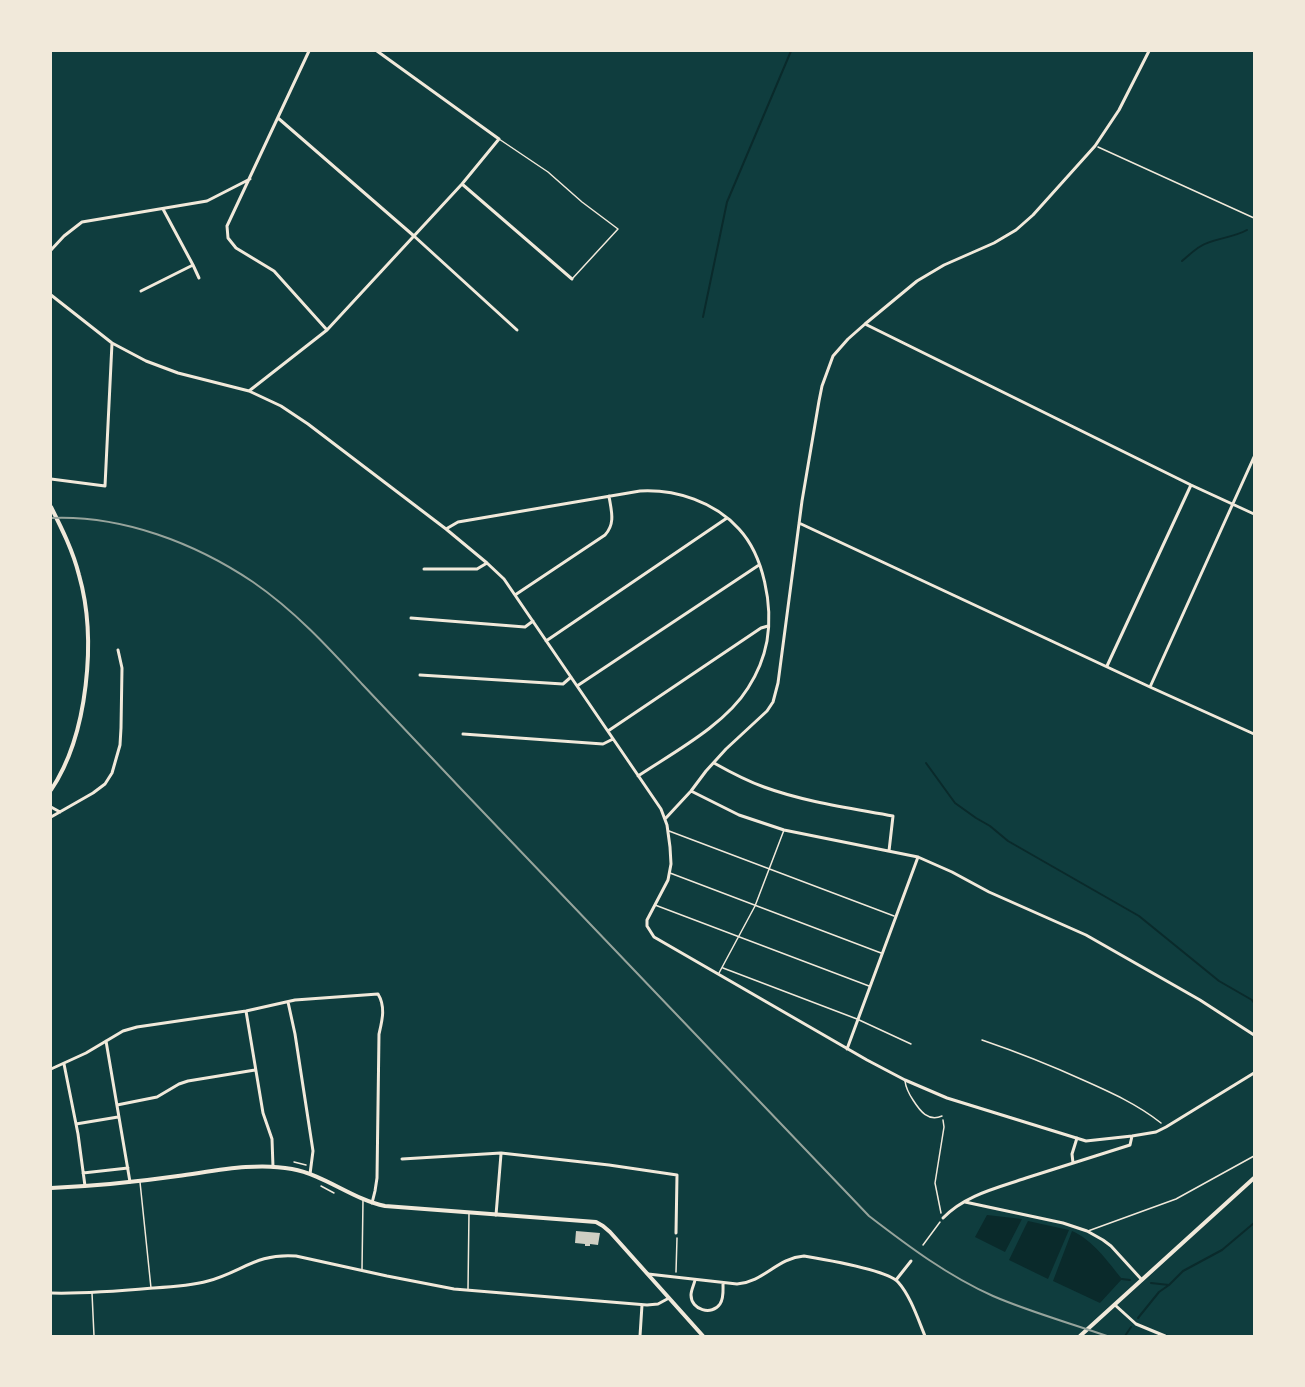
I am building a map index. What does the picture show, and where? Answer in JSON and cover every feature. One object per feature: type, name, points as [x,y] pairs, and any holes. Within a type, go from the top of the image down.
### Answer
[{"type":"street","points":[[309,51],[228,226],[228,238],[236,248],[274,271],[327,330]]},
{"type":"street","points":[[249,391],[327,330],[462,184],[499,139],[377,51]]},
{"type":"street","points":[[665,819],[726,749],[758,721],[773,702],[778,683],[799,523],[822,386],[833,356],[848,339],[917,281],[944,265],[994,243],[1016,230],[1033,215],[1095,146],[1119,110],[1149,51]]},
{"type":"street","points":[[278,118],[414,236],[517,330]]},
{"type":"street","points":[[51,250],[82,222],[207,201],[250,179]]},
{"type":"street","points":[[462,184],[572,279]]},
{"type":"street","points":[[163,209],[198,278]]},
{"type":"street","points":[[141,291],[193,265]]},
{"type":"street","points":[[51,295],[112,343],[146,361],[178,373],[249,391],[281,406],[446,529],[504,579],[661,809],[668,831],[670,873],[647,920],[647,926],[654,937],[905,1080],[947,1098],[1086,1141],[1156,1132],[1254,1073]]},
{"type":"street","points":[[865,324],[1254,514]]},
{"type":"street","points":[[51,479],[105,486],[112,343]]},
{"type":"street","points":[[1150,687],[1254,457]]},
{"type":"street","points":[[1107,667],[1191,485]]},
{"type":"street","points":[[446,529],[458,522],[652,490],[688,497],[704,503],[718,510],[739,529],[759,565],[767,593],[767,643],[755,675],[741,699],[713,726],[639,776]]},
{"type":"street","points":[[515,595],[605,535],[612,522],[609,496]]},
{"type":"street","points":[[51,507],[73,555],[88,620],[86,682],[80,721],[69,754],[51,790]]},
{"type":"street","points":[[546,641],[727,518]]},
{"type":"street","points":[[799,523],[1254,734]]},
{"type":"street","points":[[424,569],[477,569],[488,563]]},
{"type":"street","points":[[577,686],[759,565]]},
{"type":"street","points":[[411,618],[525,627],[533,621]]},
{"type":"street","points":[[608,731],[761,628],[768,626]]},
{"type":"street","points":[[51,817],[93,793],[105,784],[112,773],[120,745],[121,728],[122,668],[118,650]]},
{"type":"street","points":[[420,675],[562,684],[571,677]]},
{"type":"street","points":[[463,734],[603,744],[613,739]]},
{"type":"street","points":[[714,763],[739,777],[787,794],[893,816],[889,851]]},
{"type":"street","points":[[691,791],[739,815],[784,830],[918,857],[989,892],[1086,935],[1200,1000],[1254,1035]]},
{"type":"street","points":[[51,807],[60,812]]},
{"type":"street","points":[[847,1049],[918,857]]},
{"type":"street","points":[[51,1069],[86,1053],[123,1031],[137,1027],[246,1011],[300,1000],[378,994],[382,1002],[383,1014],[379,1034],[376,1179],[372,1203]]},
{"type":"street","points":[[288,1002],[313,1151],[310,1173]]},
{"type":"street","points":[[246,1011],[263,1113],[272,1138],[273,1167]]},
{"type":"street","points":[[106,1041],[130,1182]]},
{"type":"street","points":[[64,1064],[85,1186]]},
{"type":"street","points":[[117,1105],[157,1097],[188,1081],[255,1070]]},
{"type":"street","points":[[76,1124],[119,1116]]},
{"type":"street","points":[[943,1218],[963,1201],[1130,1145],[1132,1136]]},
{"type":"street","points":[[1072,1163],[1077,1138]]},
{"type":"street","points":[[496,1215],[501,1153]]},
{"type":"street","points":[[402,1159],[501,1153],[677,1175],[677,1234]]},
{"type":"street","points":[[51,1188],[140,1181],[241,1167],[273,1167],[310,1173],[363,1200],[397,1208],[591,1221],[609,1230],[702,1335]]},
{"type":"street","points":[[83,1173],[128,1168]]},
{"type":"street","points":[[1080,1336],[1254,1178]]},
{"type":"street","points":[[963,1201],[1063,1222],[1087,1231],[1111,1246],[1142,1280]]},
{"type":"street","points":[[51,1293],[151,1289],[192,1284],[208,1281],[267,1257],[284,1255],[468,1290],[642,1305],[658,1304],[669,1298]]},
{"type":"street","points":[[648,1274],[723,1283],[747,1283],[788,1259],[804,1256],[854,1266],[896,1280],[904,1289],[925,1336]]},
{"type":"street","points":[[896,1280],[911,1261]]},
{"type":"street","points":[[696,1280],[692,1290],[692,1299],[697,1307],[705,1311],[721,1304],[723,1283]]},
{"type":"street","points":[[640,1336],[642,1305]]},
{"type":"street","points":[[1115,1305],[1136,1324],[1165,1336]]},
{"type":"lane","points":[[499,139],[548,172],[618,229],[572,279]]},
{"type":"lane","points":[[718,975],[755,906],[784,830]]},
{"type":"lane","points":[[668,831],[896,917]]},
{"type":"lane","points":[[670,873],[882,954]]},
{"type":"lane","points":[[654,905],[869,986]]},
{"type":"lane","points":[[723,968],[857,1019],[910,1044]]},
{"type":"lane","points":[[905,1080],[907,1090],[924,1115],[936,1119],[942,1116]]},
{"type":"lane","points":[[1087,1231],[1176,1199],[1254,1156]]},
{"type":"lane","points":[[140,1181],[151,1289]]},
{"type":"lane","points":[[362,1270],[363,1200]]},
{"type":"lane","points":[[468,1290],[469,1213]]},
{"type":"lane","points":[[92,1292],[94,1336]]},
{"type":"path","points":[[1095,146],[1254,218]]},
{"type":"path","points":[[982,1040],[1028,1056],[1121,1097],[1166,1127]]},
{"type":"path","points":[[923,1245],[943,1218],[935,1183],[944,1127],[942,1116]]},
{"type":"path","points":[[294,1162],[307,1165]]},
{"type":"path","points":[[321,1186],[334,1193]]},
{"type":"path","points":[[676,1274],[677,1234]]},
{"type":"water","points":[[987,1215],[1022,1219],[1005,1252],[975,1237]]},
{"type":"water","points":[[1028,1221],[1069,1230],[1048,1279],[1009,1260]]},
{"type":"water","points":[[1072,1231],[1087,1240],[1122,1279],[1100,1303],[1053,1281]]},
{"type":"building","points":[[576,1231],[600,1233],[598,1245],[585,1246],[585,1244],[575,1243]]},
{"type":"waterway","points":[[703,317],[727,202],[791,51]]},
{"type":"waterway","points":[[1182,261],[1205,244],[1247,230]]},
{"type":"waterway","points":[[926,763],[955,803],[1008,841],[1139,916],[1219,981],[1254,1003]]},
{"type":"waterway","points":[[1138,1318],[1159,1292],[1183,1271],[1222,1250],[1254,1223]]},
{"type":"waterway","points":[[1122,1279],[1130,1280]]},
{"type":"waterway","points":[[1151,1283],[1169,1285]]},
{"type":"waterway","points":[[1125,1336],[1131,1327]]},
{"type":"railway","points":[[51,518],[104,521],[157,534],[207,555],[268,593],[324,643],[869,1216],[929,1260],[976,1288],[1021,1307],[1107,1336]]}]
